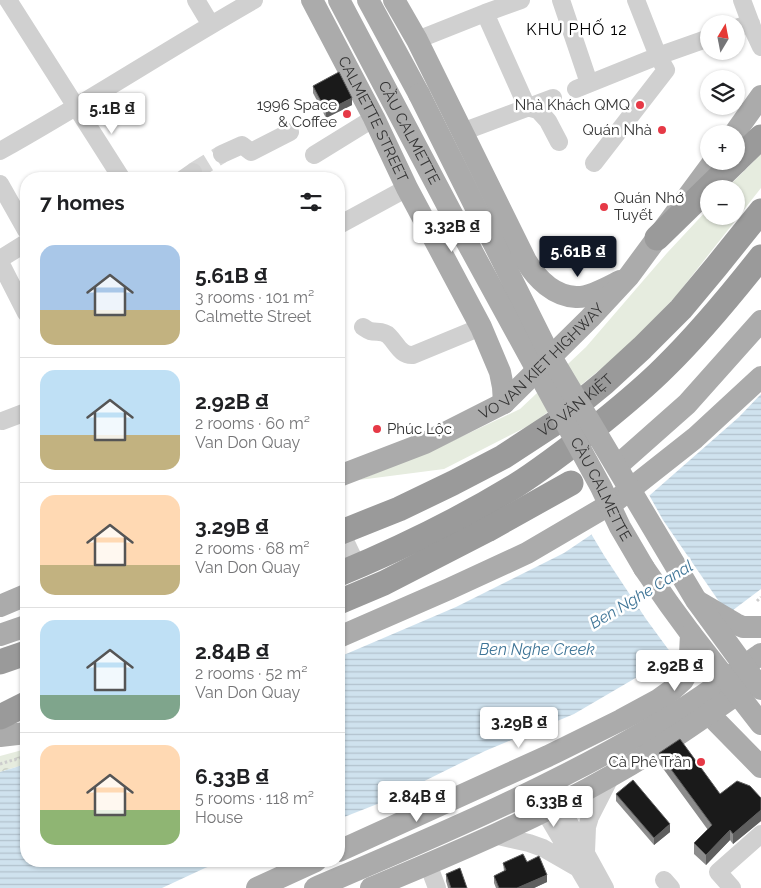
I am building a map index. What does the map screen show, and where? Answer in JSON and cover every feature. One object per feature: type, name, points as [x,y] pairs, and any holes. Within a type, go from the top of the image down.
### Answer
[{"type":"highway","points":[[745,152],[761,137]]},
{"type":"highway","points":[[657,238],[727,170]]},
{"type":"highway","name":"VÕ VĂN KIỆT","points":[[345,529],[398,509],[453,484],[504,457],[555,423],[604,383],[681,309],[761,211]]},
{"type":"highway","name":"VÕ VĂN KIỆT","points":[[348,570],[398,549],[465,514],[516,485],[572,446],[623,405],[664,368],[703,327],[761,257]]},
{"type":"highway","points":[[348,570],[398,562],[494,512],[525,494],[581,456],[674,374],[712,335],[761,278]]},
{"type":"highway","points":[[345,599],[384,583],[487,530],[571,483],[600,486]]},
{"type":"highway","points":[[0,662],[20,655]]},
{"type":"highway","points":[[0,717],[20,707]]},
{"type":"highway","points":[[0,726],[20,720]]},
{"type":"main road","name":"CALMETTE STREET","points":[[312,0],[374,118],[407,188],[482,327],[500,372],[504,403]]},
{"type":"main road","name":"CẦU CALMETTE","points":[[339,0],[463,235],[600,486],[620,527],[644,568],[669,604],[761,724]]},
{"type":"main road","name":"CẦU CALMETTE","points":[[368,0],[419,94],[548,352],[696,600],[761,688]]},
{"type":"main road","points":[[394,0],[416,40],[526,261],[534,273],[546,285],[559,293],[576,298],[597,292],[629,276]]},
{"type":"main road","points":[[740,125],[761,96]]},
{"type":"main road","name":"VO VAN KIET HIGHWAY","points":[[345,474],[425,443],[504,403],[590,318],[629,276],[707,170]]},
{"type":"main road","points":[[464,295],[526,261]]},
{"type":"main road","points":[[616,466],[688,404],[761,321]]},
{"type":"main road","points":[[345,634],[449,590],[527,553],[614,502],[695,438],[761,377]]},
{"type":"main road","points":[[0,606],[20,598]]},
{"type":"main road","points":[[696,600],[743,627],[761,627]]},
{"type":"main road","points":[[0,635],[20,628]]},
{"type":"main road","points":[[345,848],[548,756],[658,700],[683,680],[687,673],[691,634]]},
{"type":"main road","points":[[315,888],[464,822],[605,755],[702,697],[761,654]]},
{"type":"main road","points":[[371,888],[396,883],[428,864],[552,808],[611,776],[676,737],[761,677]]},
{"type":"main road","points":[[709,714],[761,767]]},
{"type":"main road","points":[[0,736],[20,734]]},
{"type":"main road","points":[[257,888],[303,867]]},
{"type":"street","points":[[8,0],[118,172]]},
{"type":"street","points":[[196,0],[211,24]]},
{"type":"street","points":[[0,151],[254,0]]},
{"type":"street","points":[[416,40],[521,0]]},
{"type":"street","points":[[561,0],[582,86],[700,41]]},
{"type":"street","points":[[594,163],[666,70],[658,56],[636,0]]},
{"type":"street","points":[[742,0],[743,15]]},
{"type":"street","points":[[486,13],[527,108]]},
{"type":"street","points":[[745,28],[761,47]]},
{"type":"street","points":[[462,132],[553,98]]},
{"type":"street","points":[[527,108],[538,110],[548,121],[559,142]]},
{"type":"street","points":[[314,155],[374,118]]},
{"type":"street","points":[[222,154],[242,145],[251,152],[290,132]]},
{"type":"street","points":[[0,184],[20,219]]},
{"type":"street","points":[[345,222],[407,188]]},
{"type":"street","points":[[20,247],[0,260],[20,301]]},
{"type":"street","points":[[363,327],[370,331],[382,331],[388,335],[403,353],[413,355],[482,327]]},
{"type":"street","points":[[2,421],[20,414]]},
{"type":"street","points":[[345,555],[348,570]]},
{"type":"street","points":[[586,852],[590,817],[611,776]]},
{"type":"street","points":[[540,787],[590,888]]},
{"type":"street","points":[[552,808],[586,852],[605,888]]},
{"type":"street","points":[[732,888],[718,872],[761,834]]},
{"type":"street","points":[[494,835],[543,848],[579,869]]},
{"type":"street","points":[[428,864],[437,888]]},
{"type":"path","points":[[757,601],[761,597]]},
{"type":"path","points":[[0,764],[20,758]]},
{"type":"green space","points":[[761,154],[761,188],[745,208],[745,180],[735,180]]},
{"type":"green space","points":[[700,218],[700,225],[732,225],[676,296],[623,351],[534,423],[444,469],[359,480],[431,451],[520,409],[586,347]]},
{"type":"green space","points":[[20,751],[20,766],[0,772],[0,756]]},
{"type":"water","name":"Ben Nghe Creek","points":[[761,394],[761,589],[668,659],[574,714],[485,751],[380,803],[345,817],[345,654],[456,607],[564,553],[650,495],[739,417]]},
{"type":"water","points":[[20,766],[20,867],[208,867],[162,888],[0,888],[0,772]]},
{"type":"pier","points":[[648,493],[663,520],[729,616],[676,657],[646,619],[590,532]]},
{"type":"building","points":[[339,72],[352,98],[326,111],[313,86]]},
{"type":"building","points":[[680,739],[720,794],[737,781],[750,786],[761,798],[761,810],[733,834],[730,830],[706,855],[694,843],[712,825],[659,753]]},
{"type":"building","points":[[633,780],[670,824],[654,838],[616,794]]},
{"type":"building","points":[[523,854],[527,862],[539,856],[547,875],[517,888],[499,888],[494,876],[506,870],[503,863]]},
{"type":"building","points":[[460,868],[467,888],[451,888],[446,874]]},
{"type":"tunnel","points":[[193,172],[222,154]]},
{"type":"place","name":"Nhà Khách QMQ","points":[[640,105]]},
{"type":"place","name":"1996 Space & Coffee","points":[[347,114]]},
{"type":"place","name":"Quán Nhà","points":[[662,130]]},
{"type":"place","name":"Quán Nhớ Tuyết","points":[[604,207]]},
{"type":"place","name":"Phúc Lộc","points":[[377,429]]},
{"type":"place","name":"Cà Phê Trần","points":[[701,762]]},
{"type":"district","name":"KHU PHỐ 12","points":[[577,29]]},
{"type":"water label","name":"Ben Nghe Canal","points":[[641,594]]}]
